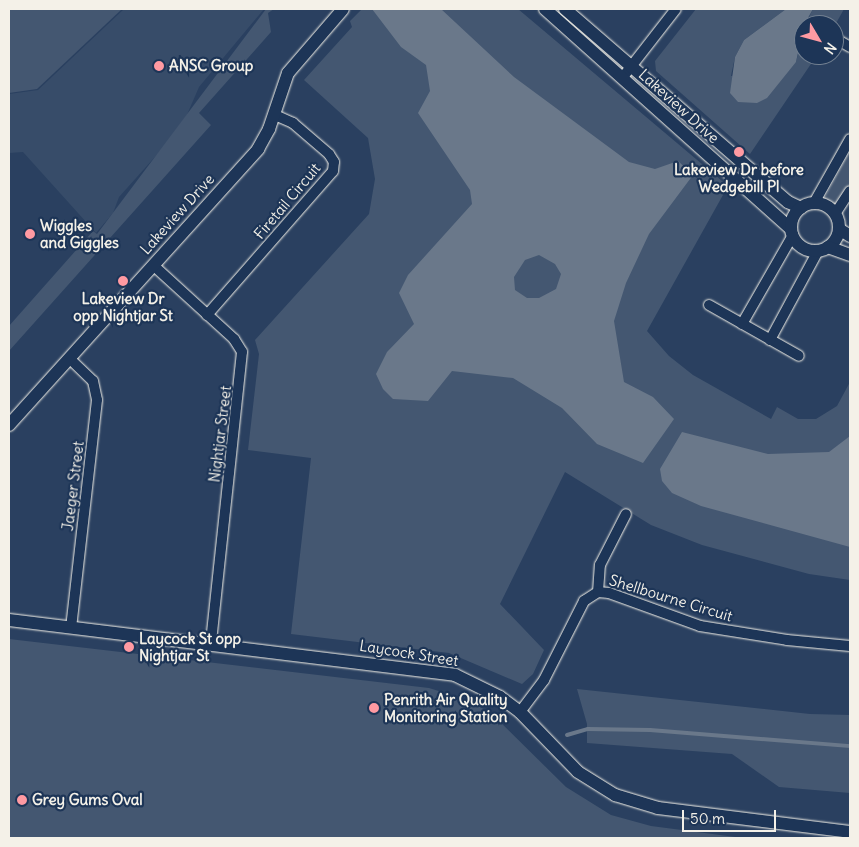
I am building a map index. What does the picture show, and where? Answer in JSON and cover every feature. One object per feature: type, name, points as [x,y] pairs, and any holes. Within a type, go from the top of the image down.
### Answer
[{"type":"street","name":"Lakeview Drive","points":[[9,426],[258,148],[275,115],[279,92],[288,73],[343,9]]},
{"type":"street","name":"Lakeview Drive","points":[[545,9],[628,72],[788,202],[801,208]]},
{"type":"street","name":"Lakeview Drive","points":[[565,9],[792,232]]},
{"type":"street","points":[[628,72],[676,9]]},
{"type":"street","name":"Firetail Circuit","points":[[207,315],[333,171],[334,162],[329,154],[294,123],[275,115]]},
{"type":"street","points":[[814,203],[850,139]]},
{"type":"street","points":[[835,214],[850,191]]},
{"type":"street","points":[[742,324],[792,232],[796,214],[801,208],[814,203],[823,205],[835,214],[839,229],[850,236]]},
{"type":"street","points":[[770,340],[823,249],[839,229]]},
{"type":"street","points":[[792,232],[803,248],[823,249],[850,255]]},
{"type":"street","name":"Nightjar Street","points":[[153,265],[234,339],[244,360],[211,644]]},
{"type":"street","points":[[709,305],[799,356]]},
{"type":"street","name":"Jaeger Street","points":[[69,358],[93,381],[98,400],[71,628]]},
{"type":"street","points":[[598,592],[600,565],[626,514]]},
{"type":"street","name":"Shellbourne Circuit","points":[[520,712],[544,680],[584,601],[598,592],[609,593],[700,626],[787,640],[850,646]]},
{"type":"street","name":"Laycock Street","points":[[9,620],[455,674],[500,696],[520,712],[578,772],[608,792],[636,803],[850,832]]},
{"type":"shaded area","points":[[9,9],[122,9],[37,89],[9,93]]},
{"type":"shaded area","points":[[124,9],[264,9],[199,87],[186,117],[171,139],[119,197],[113,213],[96,233],[23,152],[9,153],[9,94],[38,90]]},
{"type":"shaded area","points":[[266,9],[274,9],[268,13],[271,32],[199,113],[211,125],[9,351],[9,326],[93,231],[97,234]]},
{"type":"shaded area","points":[[362,9],[518,9],[728,186],[647,331],[669,356],[693,375],[771,419],[777,407],[798,419],[816,419],[837,406],[850,382],[850,580],[809,574],[702,545],[651,525],[565,472],[500,604],[544,650],[533,674],[522,684],[449,653],[291,634],[311,458],[248,450],[259,354],[255,340],[369,214],[375,179],[368,138],[304,80],[352,27],[350,21]]},
{"type":"shaded area","points":[[372,9],[441,9],[514,77],[629,162],[655,169],[678,161],[693,175],[649,234],[626,283],[614,321],[624,382],[653,397],[674,419],[643,463],[597,444],[562,408],[513,378],[452,371],[428,401],[393,399],[383,389],[376,374],[387,352],[414,324],[399,293],[408,275],[472,204],[470,190],[418,113],[430,91],[426,65],[401,47]],"holes":[[[539,255],[555,264],[561,274],[556,289],[539,298],[527,298],[515,290],[514,277],[525,260]]]},
{"type":"shaded area","points":[[696,9],[786,9],[744,40],[735,57],[731,76],[794,62],[794,65],[810,65],[750,154],[656,71],[655,61]]},
{"type":"shaded area","points":[[786,9],[813,9],[810,15],[794,15],[794,64],[767,98],[757,103],[738,102],[730,93],[735,57],[744,40]]},
{"type":"shaded area","points":[[813,9],[844,9],[841,15],[810,15]]},
{"type":"shaded area","points":[[850,151],[850,184],[837,206],[824,199]]},
{"type":"shaded area","points":[[682,432],[768,454],[829,452],[850,436],[850,547],[701,506],[672,493],[662,481],[660,469]]},
{"type":"shaded area","points":[[9,639],[429,688],[467,700],[491,713],[566,787],[611,815],[651,826],[743,838],[9,838]]},
{"type":"shaded area","points":[[577,689],[810,714],[850,715],[850,793],[779,787],[732,754],[587,743],[587,724]]},
{"type":"waterway","points":[[567,735],[588,729],[650,730],[850,746]]},
{"type":"place","name":"ANSC Group","points":[[159,66]]},
{"type":"place","name":"Lakeview Dr before Wedgebill Pl","points":[[739,152]]},
{"type":"place","name":"Wiggles and Giggles","points":[[30,234]]},
{"type":"place","name":"Lakeview Dr opp Nightjar St","points":[[123,281]]},
{"type":"place","name":"Laycock St opp Nightjar St","points":[[129,647]]},
{"type":"place","name":"Penrith Air Quality Monitoring Station","points":[[374,708]]},
{"type":"place","name":"Grey Gums Oval","points":[[22,800]]}]
